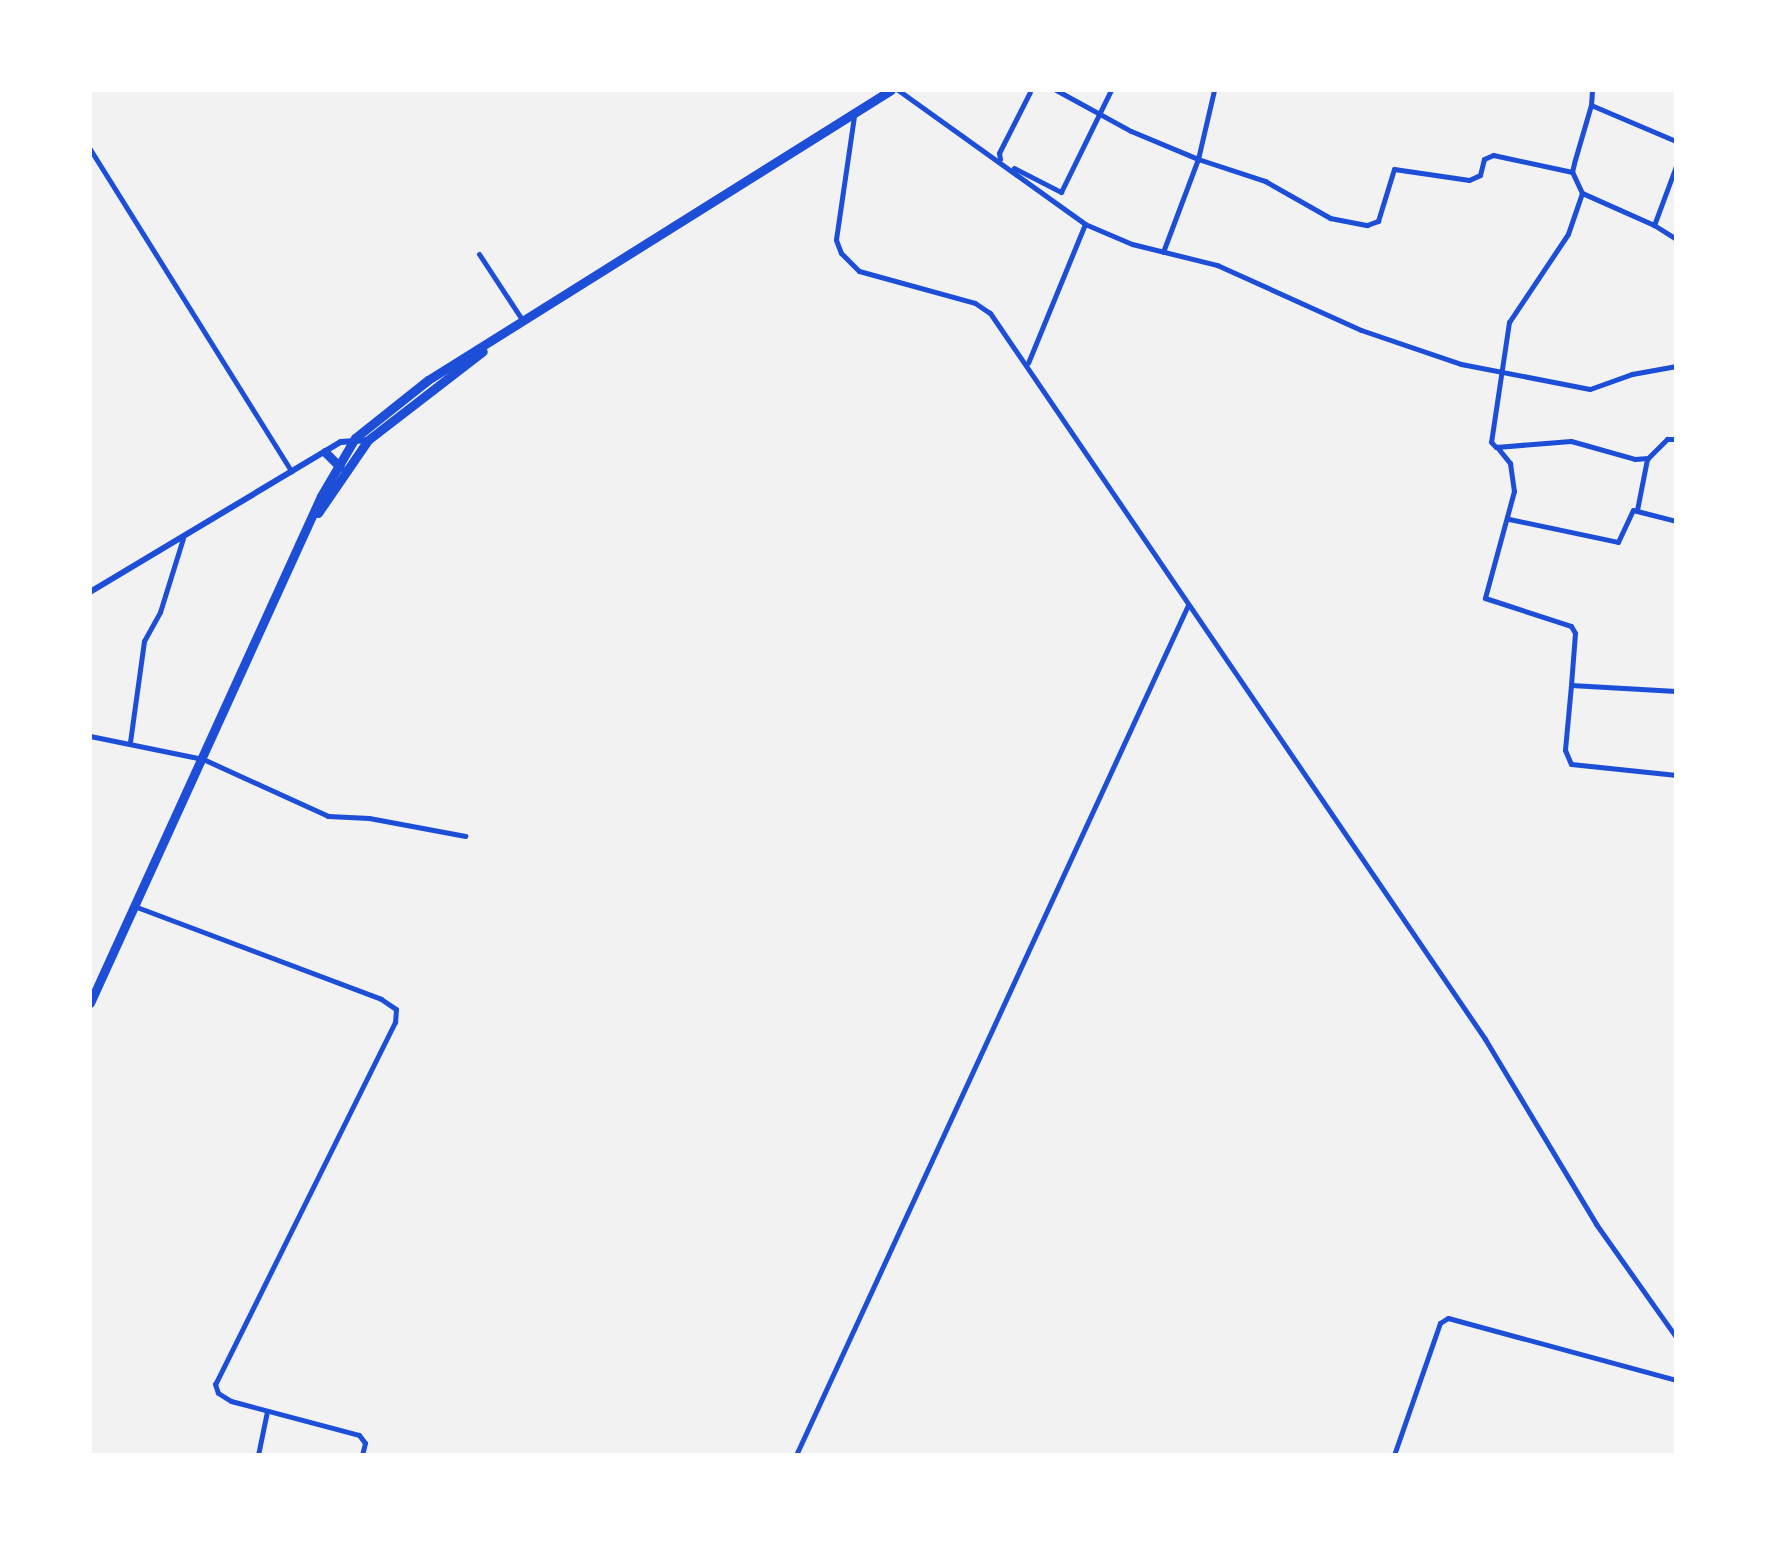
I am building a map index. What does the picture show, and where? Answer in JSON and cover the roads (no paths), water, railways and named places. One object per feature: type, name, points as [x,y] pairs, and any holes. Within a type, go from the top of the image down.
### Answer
[{"type":"highway","points":[[341,469],[368,440],[521,319],[894,90]]},
{"type":"highway","points":[[90,1003],[308,528],[355,438],[414,390],[496,338]]},
{"type":"highway","points":[[325,452],[341,469]]},
{"type":"street","points":[[894,90],[1086,224],[1163,252],[1217,265],[1419,352],[1590,389],[1632,374],[1676,366]]},
{"type":"street","points":[[1056,90],[1198,159],[1265,182],[1330,218],[1366,226],[1378,221],[1394,169],[1469,180],[1480,174],[1484,159],[1493,155],[1572,172]]},
{"type":"street","points":[[1030,92],[998,157],[1057,192],[1063,190],[1110,90]]},
{"type":"street","points":[[1163,252],[1198,159],[1214,90]]},
{"type":"street","points":[[1592,90],[1572,172],[1582,193],[1676,239]]},
{"type":"street","points":[[1591,105],[1676,140]]},
{"type":"street","points":[[854,113],[836,240],[841,253],[859,272],[984,307],[1028,363],[1485,1039],[1596,1224],[1676,1337]]},
{"type":"street","points":[[90,149],[291,471]]},
{"type":"street","points":[[1654,225],[1676,166]]},
{"type":"street","points":[[1582,193],[1568,234],[1508,322],[1490,442],[1506,456],[1514,478],[1508,519],[1485,598],[1571,626],[1575,634],[1565,750],[1571,764],[1676,776]]},
{"type":"street","points":[[1028,363],[1086,224]]},
{"type":"street","points":[[479,254],[521,319]]},
{"type":"street","points":[[90,592],[325,452],[355,438],[368,440]]},
{"type":"street","points":[[1637,510],[1648,458],[1667,439],[1676,439]]},
{"type":"street","points":[[1496,446],[1570,441],[1635,460],[1648,458]]},
{"type":"street","points":[[1508,519],[1618,542],[1630,512],[1637,510],[1676,521]]},
{"type":"street","points":[[130,742],[144,642],[172,580],[184,536]]},
{"type":"street","points":[[796,1455],[1188,605]]},
{"type":"street","points":[[1571,685],[1676,691]]},
{"type":"street","points":[[90,736],[203,759],[328,816],[369,818],[465,836]]},
{"type":"street","points":[[134,906],[382,999],[396,1009],[394,1022],[217,1377],[215,1389],[223,1397],[359,1436],[365,1443],[362,1455]]},
{"type":"street","points":[[1394,1455],[1440,1323],[1448,1318],[1676,1380]]},
{"type":"street","points":[[258,1455],[268,1411]]}]
